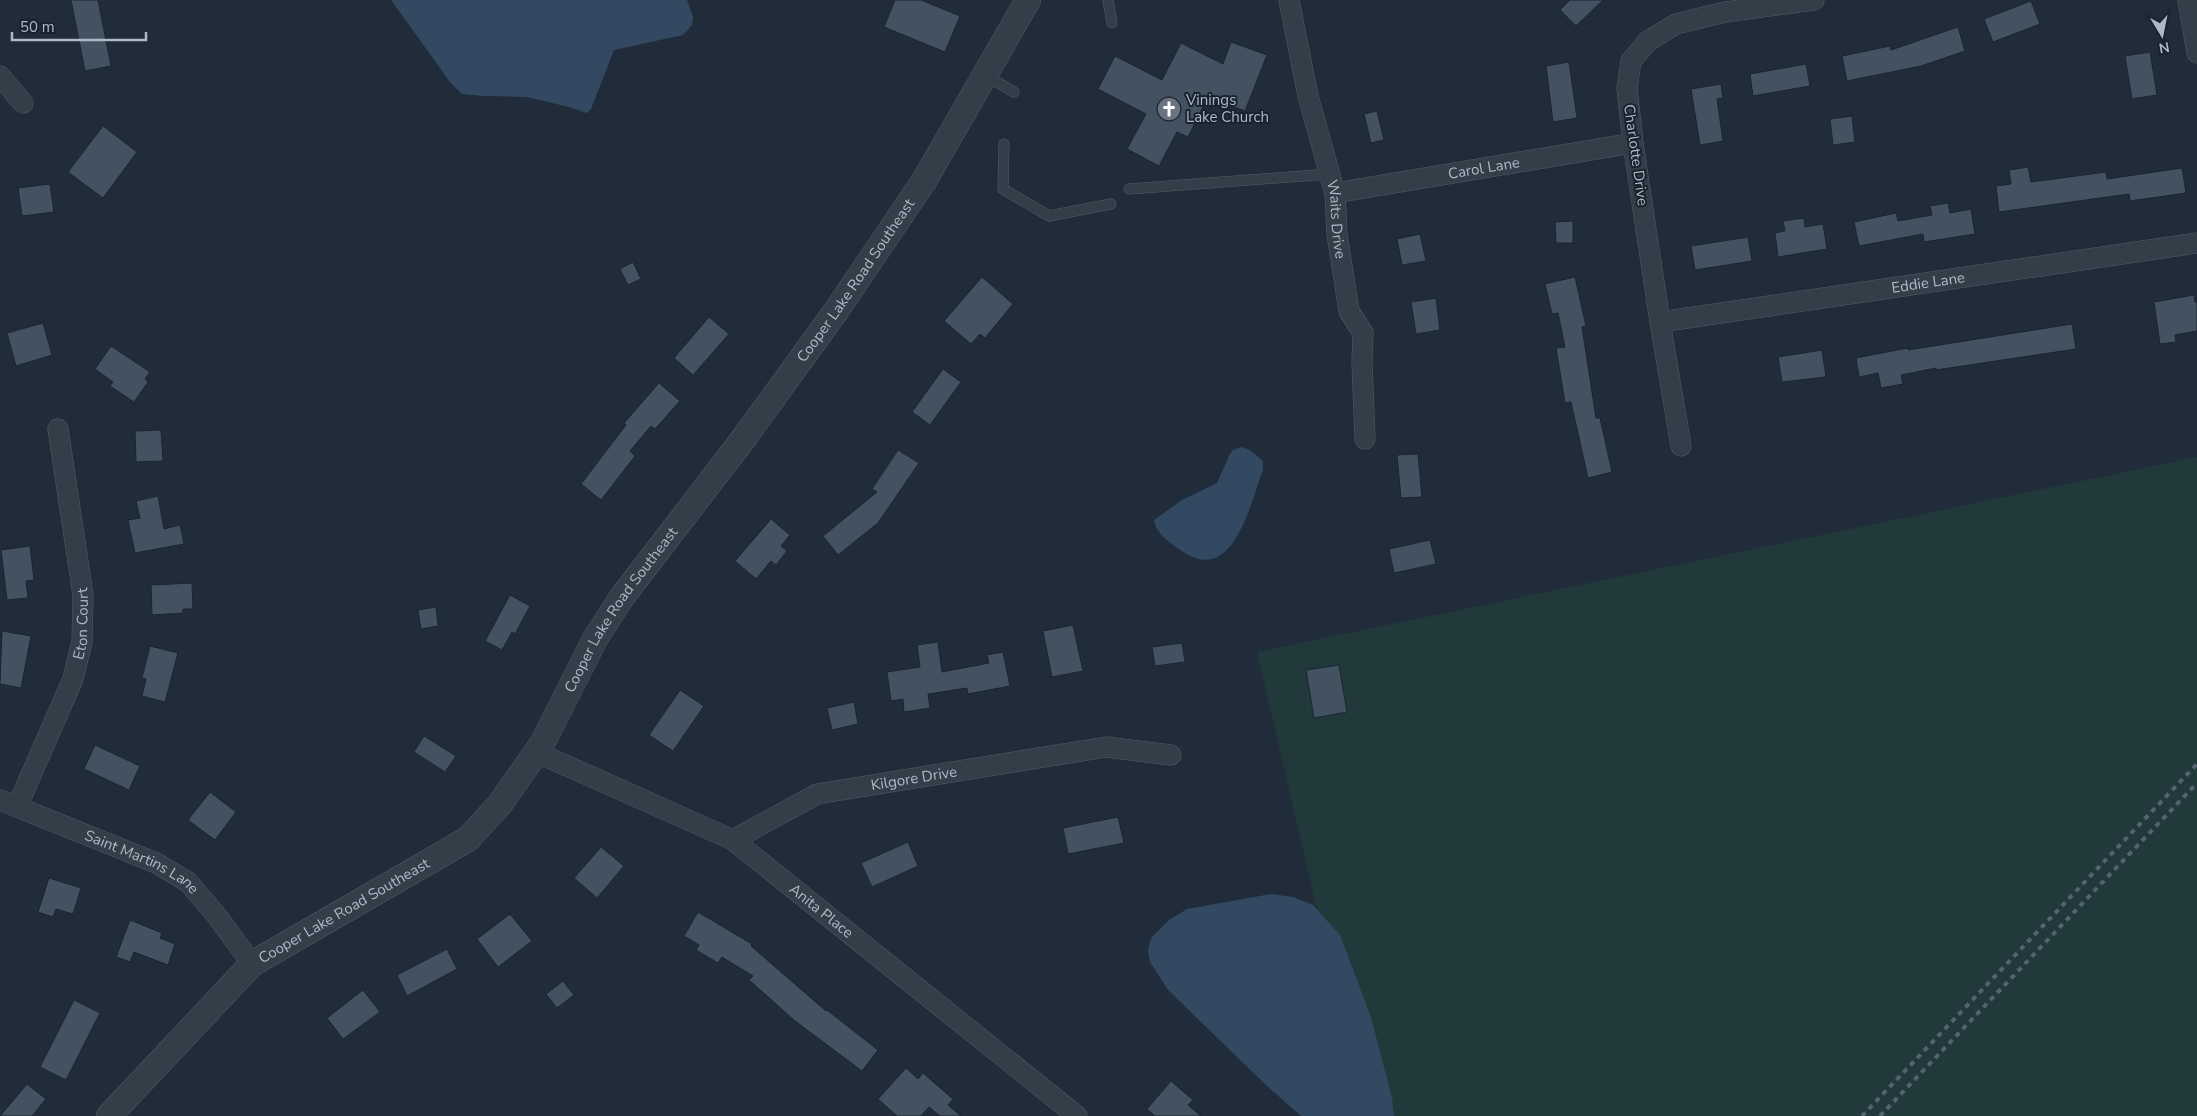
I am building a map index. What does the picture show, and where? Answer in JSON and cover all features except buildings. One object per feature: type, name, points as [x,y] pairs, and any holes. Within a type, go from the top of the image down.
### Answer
[{"type":"street","name":"Cooper Lake Road Southeast","points":[[114,1114],[252,964],[468,839],[500,804],[542,744],[595,639],[622,597],[744,438],[836,311],[924,181],[1028,0]]},
{"type":"street","name":"Waits Drive","points":[[1289,0],[1308,96],[1332,184],[1337,234],[1349,311],[1363,332],[1362,362],[1365,439]]},
{"type":"street","name":"Charlotte Drive","points":[[1681,446],[1633,142],[1627,88],[1631,62],[1648,41],[1676,24],[1725,12],[1814,0]]},
{"type":"street","points":[[2188,0],[2197,53]]},
{"type":"street","points":[[0,76],[23,103]]},
{"type":"street","name":"Carol Lane","points":[[1332,184],[1633,142]]},
{"type":"street","name":"Eddie Lane","points":[[1660,322],[2197,243]]},
{"type":"street","name":"Eton Court","points":[[9,804],[73,679],[82,642],[83,595],[58,429]]},
{"type":"street","name":"Kilgore Drive","points":[[733,840],[817,794],[1106,747],[1171,755]]},
{"type":"street","name":"Anita Place","points":[[536,752],[733,840],[1077,1116]]},
{"type":"street","name":"Saint Martins Lane","points":[[9,804],[156,864],[188,882],[217,916],[252,964]]},
{"type":"lane","points":[[1108,0],[1112,23]]},
{"type":"lane","points":[[985,75],[1014,92]]},
{"type":"lane","points":[[1004,144],[1003,189],[1049,216],[1111,204]]},
{"type":"lane","points":[[1129,189],[1332,184]]},
{"type":"green space","points":[[2197,457],[2197,1116],[1365,1116],[1257,652]]},
{"type":"water","points":[[391,0],[687,0],[693,17],[692,25],[683,35],[614,50],[591,109],[587,113],[527,97],[462,94],[450,82]]},
{"type":"water","points":[[1241,447],[1250,450],[1263,461],[1263,470],[1237,537],[1227,550],[1214,558],[1200,559],[1182,551],[1161,534],[1154,520],[1182,500],[1217,483],[1230,454],[1233,450]]},
{"type":"water","points":[[1271,894],[1293,897],[1313,905],[1340,935],[1371,1017],[1392,1098],[1394,1116],[1301,1116],[1267,1086],[1168,990],[1150,962],[1148,950],[1151,938],[1169,920],[1187,909]]},
{"type":"railway","points":[[1862,1116],[2197,764]]},
{"type":"railway","points":[[1880,1116],[2197,783]]},
{"type":"place","name":"Vinings Lake Church","points":[[1169,109]]}]
